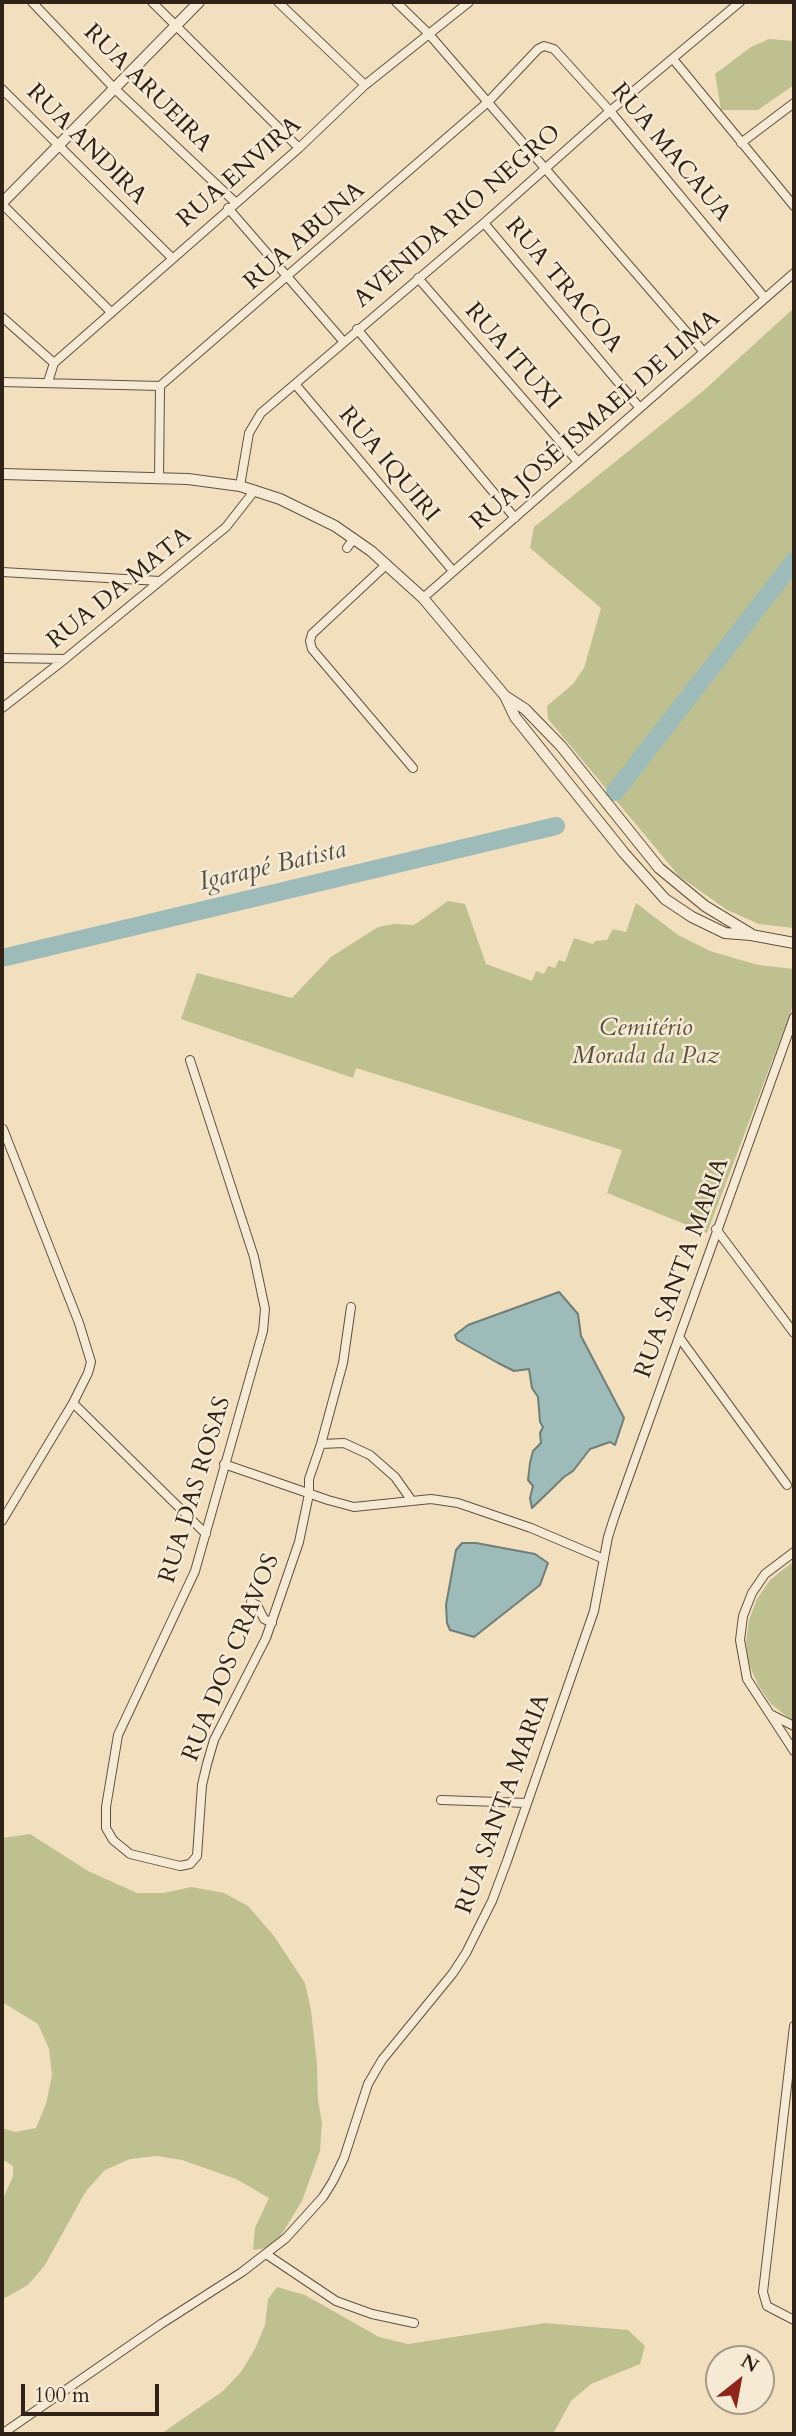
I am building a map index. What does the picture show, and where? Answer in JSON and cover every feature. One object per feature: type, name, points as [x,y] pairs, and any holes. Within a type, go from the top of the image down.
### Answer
[{"type":"street","name":"RUA ARUEIRA","points":[[33,2],[115,89],[232,205],[343,341]]},
{"type":"street","points":[[152,2],[299,148]]},
{"type":"street","points":[[111,312],[2,203],[199,2]]},
{"type":"street","points":[[278,2],[365,85]]},
{"type":"street","points":[[396,2],[428,33],[703,351]]},
{"type":"street","name":"RUA ENVIRA","points":[[54,363],[299,148],[365,85],[469,2]]},
{"type":"street","points":[[723,2],[731,10]]},
{"type":"street","name":"AVENIDA RIO NEGRO","points":[[240,486],[249,433],[261,413],[740,2]]},
{"type":"street","name":"RUA MACAUA","points":[[538,50],[548,46],[554,49],[610,111],[765,298]]},
{"type":"street","name":"RUA ABUNA","points":[[160,386],[488,102],[538,50]]},
{"type":"street","points":[[673,60],[794,206]]},
{"type":"street","name":"RUA ANDIRA","points":[[2,89],[172,258]]},
{"type":"street","points":[[741,143],[794,103]]},
{"type":"street","name":"RUA TRACOA","points":[[484,223],[639,407]]},
{"type":"street","name":"RUA JOSÉ ISMAEL DE LIMA","points":[[423,598],[794,273]]},
{"type":"street","name":"RUA ITUXI","points":[[418,278],[578,462]]},
{"type":"street","points":[[2,317],[54,363],[48,382]]},
{"type":"street","points":[[357,330],[515,518]]},
{"type":"street","points":[[2,382],[160,386],[159,478]]},
{"type":"street","name":"RUA IQUIRI","points":[[295,384],[453,571]]},
{"type":"street","points":[[2,474],[159,478],[240,486],[308,511],[354,538],[423,598],[505,696],[515,717],[648,882],[680,911],[725,933],[794,943]]},
{"type":"street","name":"RUA DA MATA","points":[[2,708],[226,527],[255,491]]},
{"type":"street","points":[[347,548],[354,538]]},
{"type":"street","points":[[387,564],[312,634],[310,641],[312,649],[413,768]]},
{"type":"street","points":[[2,572],[160,581]]},
{"type":"street","points":[[2,659],[65,659]]},
{"type":"street","points":[[505,696],[525,709],[561,746],[659,868],[705,906],[751,935]]},
{"type":"street","name":"RUA SANTA MARIA","points":[[2,2434],[170,2318],[243,2272],[293,2230],[333,2181],[344,2158],[368,2084],[382,2060],[466,1953],[492,1900],[527,1803],[594,1611],[611,1527],[794,1017]]},
{"type":"street","name":"RUA DAS ROSAS","points":[[190,1060],[254,1257],[265,1309],[263,1331],[188,1589],[118,1735],[106,1807],[108,1833],[130,1854],[180,1866],[194,1862]]},
{"type":"street","points":[[2,1521],[74,1403],[90,1368],[90,1355],[3,1129]]},
{"type":"street","points":[[716,1229],[794,1333]]},
{"type":"street","name":"RUA DOS CRAVOS","points":[[194,1862],[197,1856],[202,1785],[214,1740],[257,1660],[299,1542],[309,1494],[309,1479],[343,1363],[351,1307]]},
{"type":"street","points":[[679,1337],[787,1485]]},
{"type":"street","points":[[74,1403],[206,1534]]},
{"type":"street","points":[[321,1444],[344,1443],[370,1455],[395,1477],[412,1500]]},
{"type":"street","points":[[223,1464],[354,1507],[431,1499],[458,1503],[531,1528],[604,1559]]},
{"type":"street","points":[[794,1552],[774,1565],[759,1582],[747,1605],[740,1628],[742,1659],[747,1679],[794,1751]]},
{"type":"street","points":[[251,1602],[257,1605],[264,1619],[272,1623]]},
{"type":"street","points":[[771,1715],[794,1726]]},
{"type":"street","points":[[441,1800],[527,1803]]},
{"type":"street","points":[[794,2027],[763,2299],[771,2309],[794,2320]]},
{"type":"street","points":[[266,2254],[336,2301],[372,2314],[414,2323]]},
{"type":"green space","points":[[769,39],[794,41],[794,85],[758,110],[721,110],[715,74],[751,47]]},
{"type":"green space","points":[[794,308],[794,928],[759,924],[727,910],[679,876],[548,719],[547,706],[573,684],[584,668],[601,608],[530,548],[534,527],[702,392]]},
{"type":"green space","name":"Cemitério Morada da Paz","points":[[448,901],[465,904],[486,964],[532,981],[536,971],[544,974],[548,966],[555,968],[559,960],[565,962],[574,938],[593,944],[595,941],[607,940],[613,929],[626,932],[636,903],[678,935],[710,951],[758,965],[794,969],[794,1003],[707,1233],[607,1193],[622,1150],[356,1068],[353,1078],[181,1019],[197,973],[292,998],[331,957],[378,927],[394,924],[414,925]]},
{"type":"green space","points":[[794,1561],[794,1722],[771,1704],[758,1685],[749,1664],[746,1642],[749,1620],[757,1599],[770,1580]]},
{"type":"green space","points":[[30,1834],[88,1871],[137,1893],[164,1893],[191,1887],[224,1893],[248,1906],[274,1936],[305,1983],[317,2065],[322,2123],[320,2151],[302,2201],[274,2247],[253,2250],[255,2228],[269,2198],[236,2179],[182,2160],[157,2156],[130,2159],[105,2170],[86,2191],[45,2265],[28,2285],[5,2298],[2,2295],[2,2201],[13,2176],[13,2166],[2,2159],[2,2128],[15,2132],[36,2128],[46,2104],[52,2075],[49,2049],[38,2024],[2,2002],[2,1838]]},
{"type":"green space","points":[[277,2287],[305,2295],[379,2337],[408,2344],[545,2323],[628,2330],[645,2346],[640,2364],[591,2384],[571,2401],[553,2434],[161,2434],[223,2391],[241,2372],[255,2349],[265,2325],[268,2299]]},
{"type":"water","points":[[559,1292],[578,1314],[581,1336],[624,1418],[615,1445],[610,1442],[590,1449],[573,1471],[532,1508],[530,1498],[533,1486],[528,1480],[530,1463],[533,1451],[541,1443],[540,1433],[543,1427],[540,1422],[538,1397],[532,1388],[529,1369],[514,1371],[457,1340],[455,1335],[468,1325]]},
{"type":"water","points":[[462,1543],[535,1554],[548,1563],[540,1585],[474,1637],[450,1630],[447,1623],[446,1605],[456,1550]]},
{"type":"waterway","name":"Igarapé Batista","points":[[615,792],[794,561]]},
{"type":"waterway","name":"Igarapé Batista","points":[[2,958],[556,826]]}]
